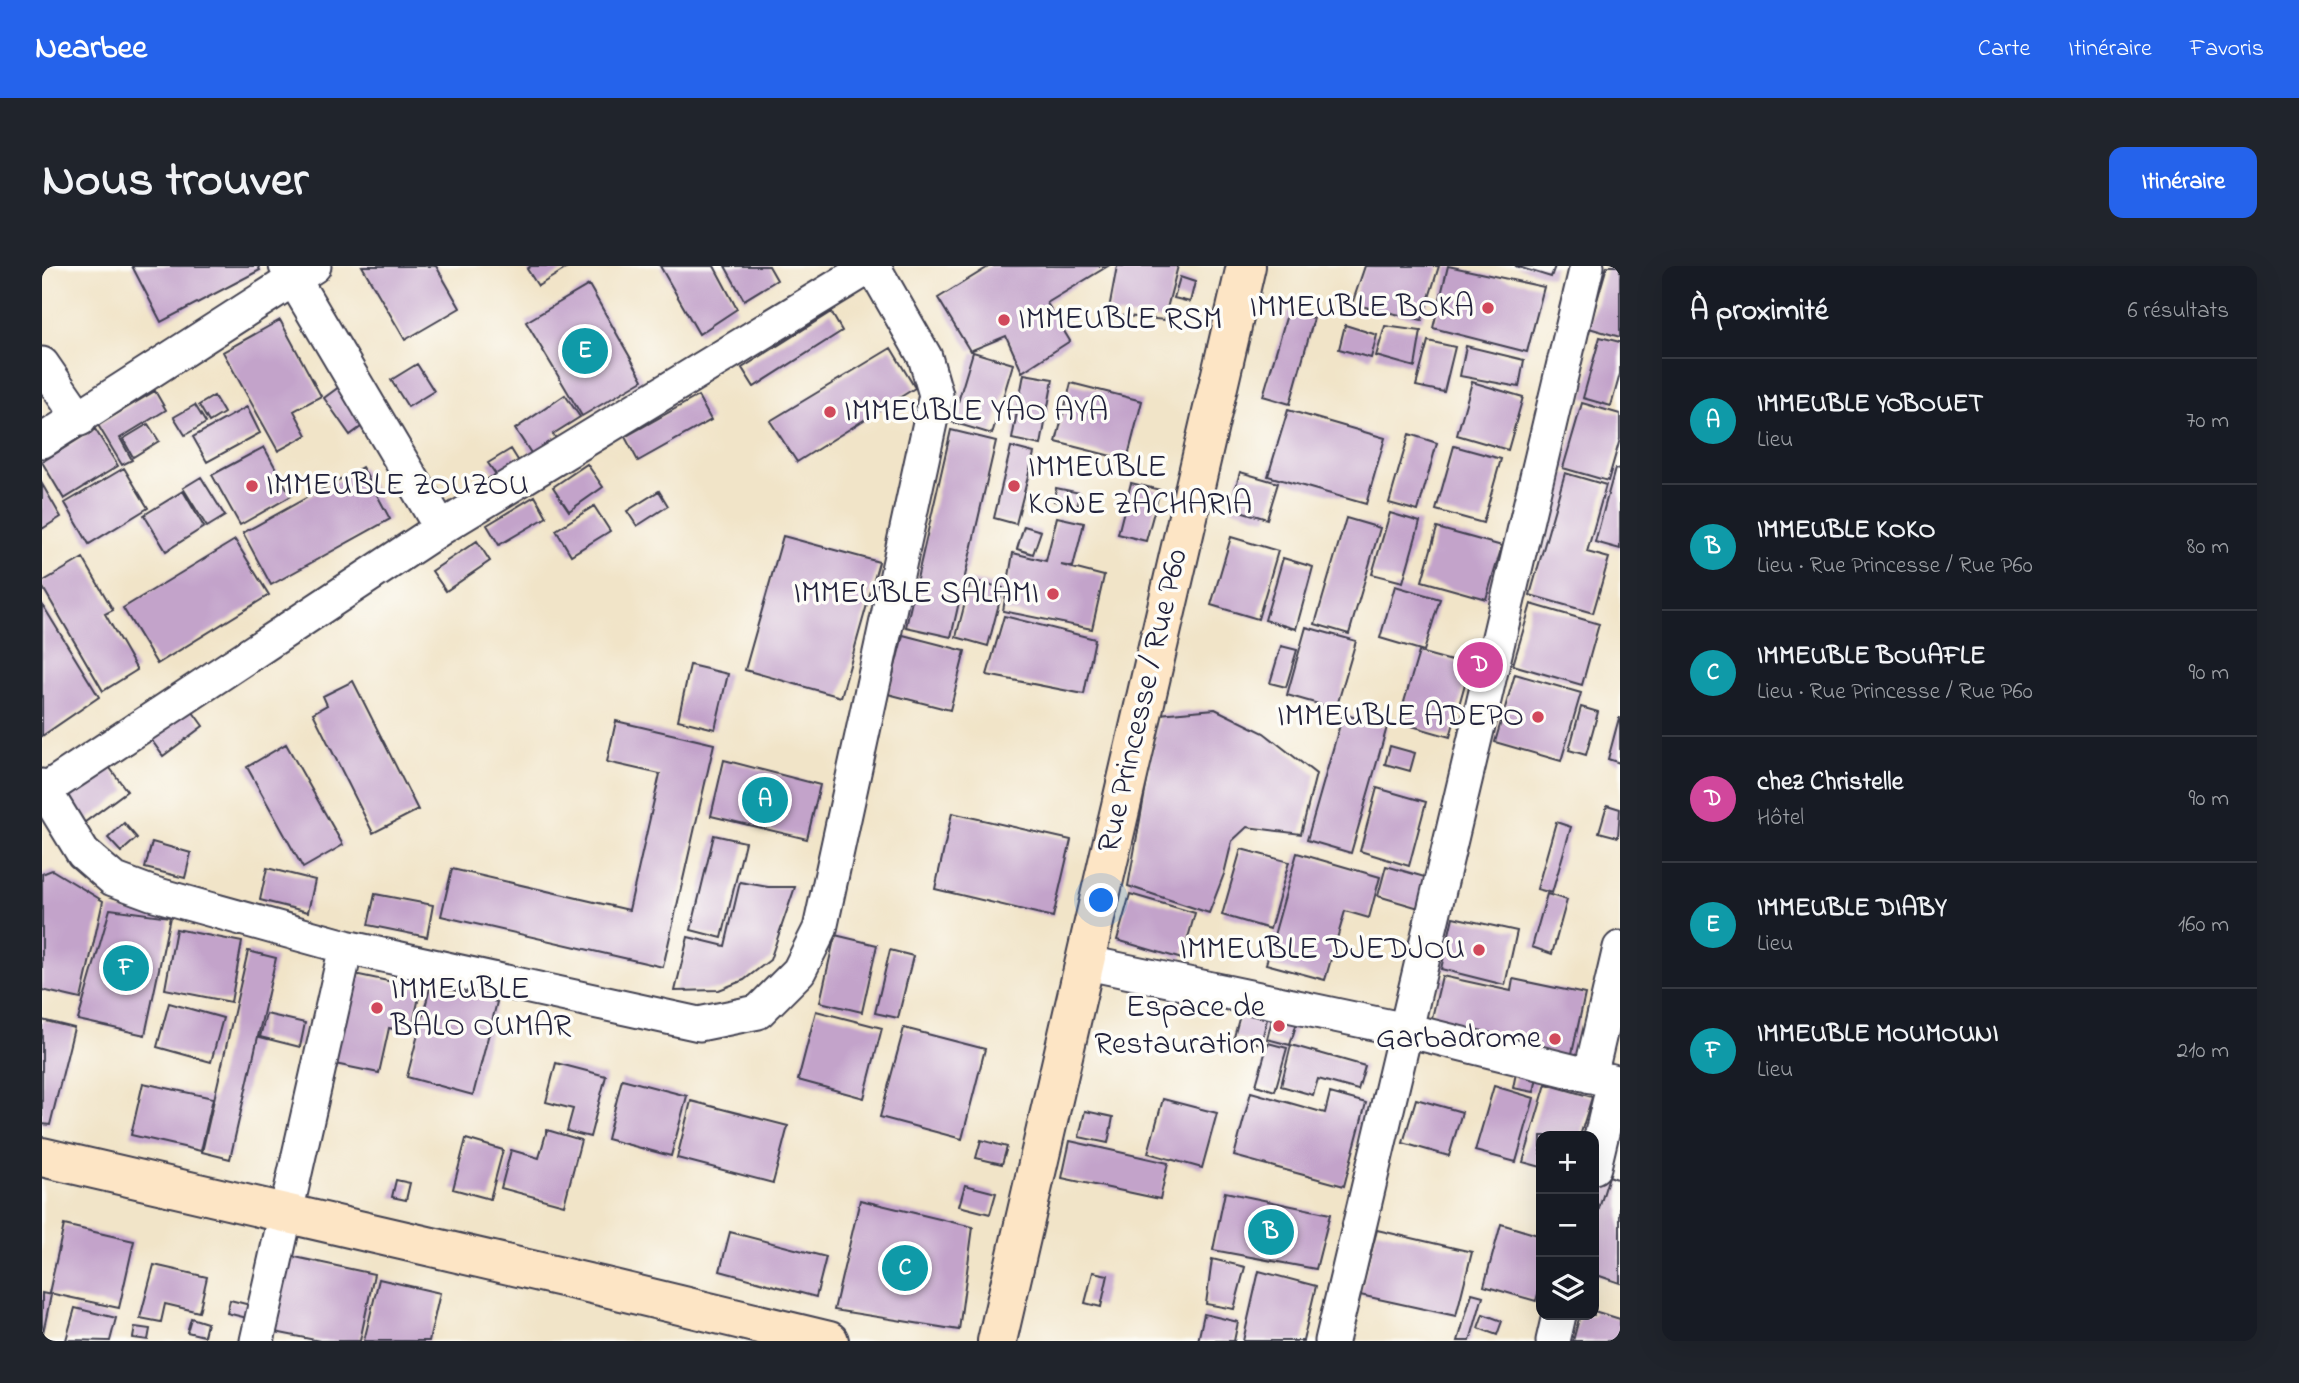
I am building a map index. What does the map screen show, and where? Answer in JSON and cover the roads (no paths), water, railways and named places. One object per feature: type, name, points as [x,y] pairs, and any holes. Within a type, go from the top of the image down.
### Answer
[{"type":"street","points":[[872,266],[925,357],[936,395],[820,929],[799,971],[758,1012],[698,1024],[346,947],[151,894],[113,879],[83,853],[43,789],[442,528],[872,266]]},
{"type":"street","name":"Rue Princesse / Rue P60","points":[[997,1341],[1245,266]]},
{"type":"street","points":[[1332,1341],[1587,266]]},
{"type":"street","points":[[42,441],[80,419],[298,270],[442,528]]},
{"type":"street","points":[[42,364],[80,419]]},
{"type":"street","points":[[257,1341],[346,947]]},
{"type":"street","points":[[1599,1136],[1608,1080],[1620,948]]},
{"type":"street","points":[[1083,962],[1406,1030],[1608,1080]]},
{"type":"street","points":[[42,1157],[829,1341]]},
{"type":"street","points":[[1553,1341],[1558,1320]]},
{"type":"place","name":"IMMEUBLE BOKA","points":[[1488,308]]},
{"type":"place","name":"IMMEUBLE RSM","points":[[1004,320]]},
{"type":"place","name":"IMMEUBLE DIABY","points":[[585,351]]},
{"type":"place","name":"IMMEUBLE YAO AYA","points":[[830,412]]},
{"type":"place","name":"IMMEUBLE ZOUZOU","points":[[252,486]]},
{"type":"place","name":"IMMEUBLE KONE ZACHARIA","points":[[1014,486]]},
{"type":"place","name":"IMMEUBLE SALAMI","points":[[1053,594]]},
{"type":"place","name":"chez Christelle","points":[[1480,665]]},
{"type":"place","name":"IMMEUBLE ADEPO","points":[[1538,717]]},
{"type":"place","name":"IMMEUBLE YOBOUET","points":[[765,800]]},
{"type":"place","name":"IMMEUBLE DJEDJOU","points":[[1479,950]]},
{"type":"place","name":"IMMEUBLE MOUMOUNI","points":[[126,968]]},
{"type":"place","name":"IMMEUBLE BALO OUMAR","points":[[377,1008]]},
{"type":"place","name":"Espace de Restauration","points":[[1279,1026]]},
{"type":"place","name":"Garbadrome","points":[[1555,1039]]},
{"type":"place","name":"IMMEUBLE KOKO","points":[[1271,1232]]},
{"type":"place","name":"IMMEUBLE BOUAFLE","points":[[905,1268]]}]
